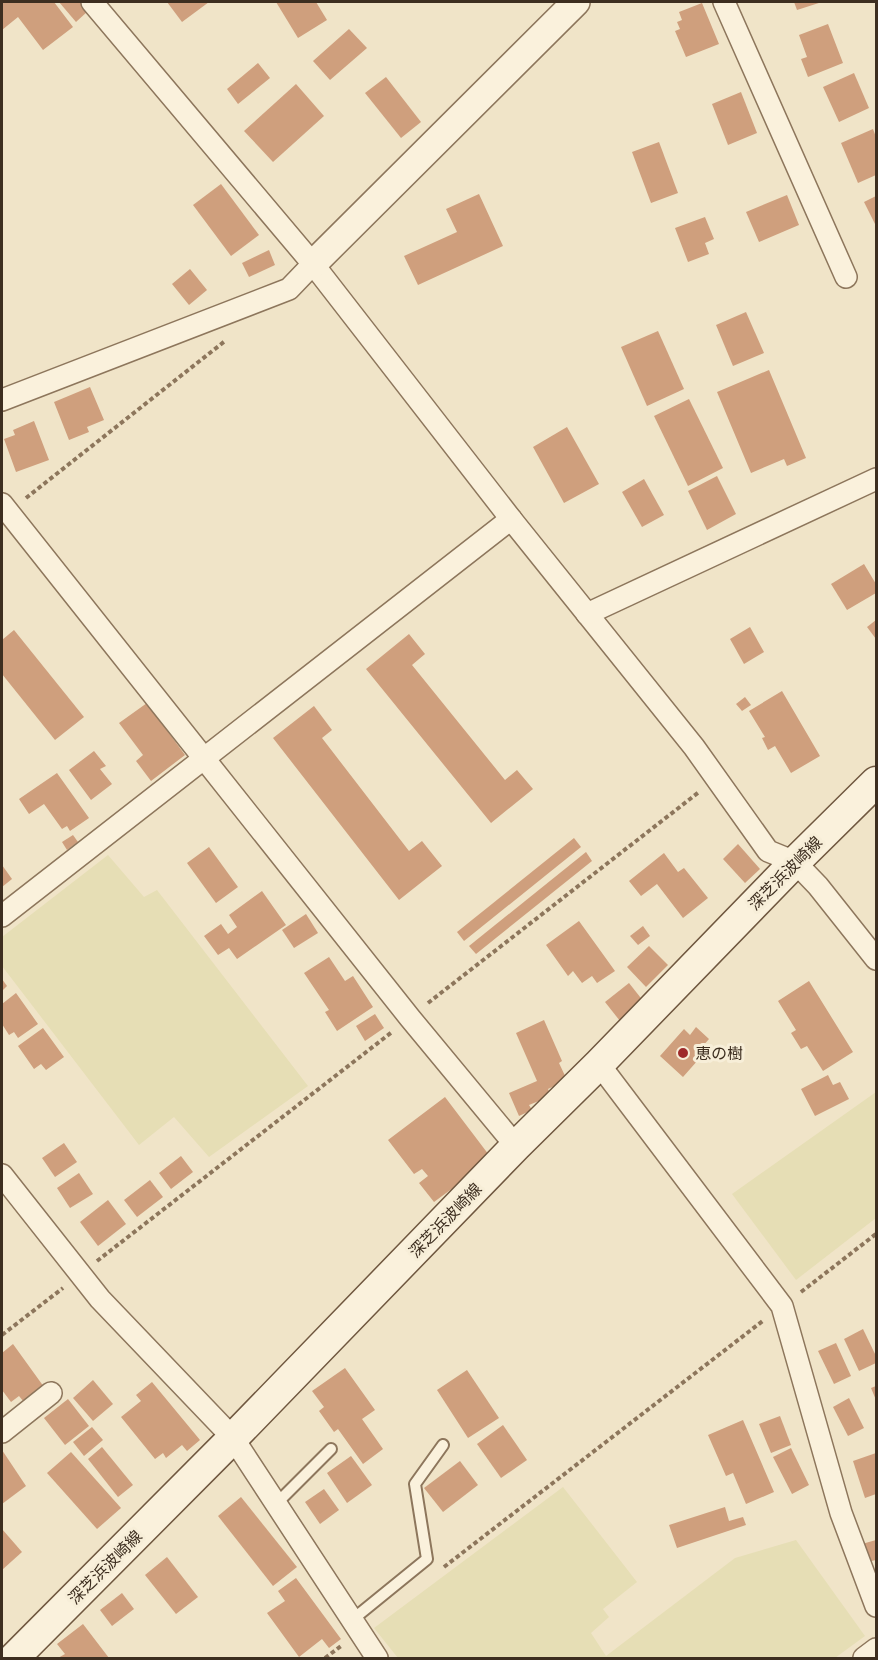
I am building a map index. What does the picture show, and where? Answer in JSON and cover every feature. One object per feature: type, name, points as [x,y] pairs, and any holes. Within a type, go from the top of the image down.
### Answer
[{"type":"main road","name":"深芝浜波崎線","points":[[14,1659],[876,782]]},
{"type":"street","points":[[92,2],[314,264],[511,519],[694,747],[768,852],[795,862],[818,886],[876,959]]},
{"type":"street","points":[[2,400],[290,289],[576,2]]},
{"type":"street","points":[[724,2],[846,277]]},
{"type":"street","points":[[587,614],[876,478]]},
{"type":"street","points":[[5,508],[206,758],[410,1018],[516,1146]]},
{"type":"street","points":[[2,916],[511,519]]},
{"type":"street","points":[[599,1064],[782,1306],[842,1513],[876,1606]]},
{"type":"street","points":[[2,1175],[100,1299],[233,1438],[377,1659]]},
{"type":"street","points":[[2,1432],[51,1393]]},
{"type":"street","points":[[864,1659],[876,1649]]},
{"type":"lane","points":[[356,1626],[427,1559],[415,1484],[443,1445]]},
{"type":"lane","points":[[276,1504],[332,1449]]},
{"type":"path","points":[[5,508],[222,343],[232,338]]},
{"type":"path","points":[[2,1335],[716,779]]},
{"type":"path","points":[[435,1574],[876,1234]]},
{"type":"path","points":[[325,1659],[356,1626]]},
{"type":"shaded area","points":[[108,855],[144,897],[157,890],[308,1086],[209,1157],[174,1117],[139,1145],[2,966],[2,937]]},
{"type":"shaded area","points":[[876,1092],[876,1218],[796,1280],[732,1194]]},
{"type":"shaded area","points":[[563,1487],[637,1582],[603,1609],[609,1617],[591,1633],[606,1656],[735,1558],[796,1540],[865,1636],[835,1658],[398,1658],[374,1628]]},
{"type":"building","points":[[2,2],[54,2],[73,27],[43,50],[18,17],[2,30]]},
{"type":"building","points":[[59,2],[80,2],[88,11],[76,22]]},
{"type":"building","points":[[167,2],[209,2],[182,22]]},
{"type":"building","points":[[276,2],[316,2],[327,20],[298,38]]},
{"type":"building","points":[[794,2],[822,2],[797,10]]},
{"type":"building","points":[[702,3],[719,44],[686,57],[675,31],[680,29],[677,22],[682,20],[679,12]]},
{"type":"building","points":[[828,24],[843,63],[808,77],[801,59],[807,57],[799,35]]},
{"type":"building","points":[[349,29],[367,48],[330,80],[313,61]]},
{"type":"building","points":[[258,63],[270,78],[238,104],[227,89]]},
{"type":"building","points":[[854,73],[869,108],[839,122],[823,87]]},
{"type":"building","points":[[386,77],[421,122],[401,138],[365,93]]},
{"type":"building","points":[[296,84],[324,116],[273,162],[244,131]]},
{"type":"building","points":[[741,92],[757,133],[728,145],[712,104]]},
{"type":"building","points":[[873,129],[876,137],[876,175],[858,183],[841,143]]},
{"type":"building","points":[[659,142],[678,193],[651,203],[632,152]]},
{"type":"building","points":[[221,184],[259,235],[231,256],[193,205]]},
{"type":"building","points":[[479,194],[503,246],[418,285],[404,256],[457,232],[446,209]]},
{"type":"building","points":[[787,195],[799,225],[759,242],[746,212]]},
{"type":"building","points":[[876,196],[876,226],[864,202]]},
{"type":"building","points":[[705,217],[714,239],[705,243],[709,254],[688,262],[675,228]]},
{"type":"building","points":[[269,250],[275,265],[249,277],[242,263]]},
{"type":"building","points":[[190,269],[207,290],[189,305],[172,284]]},
{"type":"building","points":[[746,312],[764,353],[733,366],[716,325]]},
{"type":"building","points":[[658,331],[684,389],[647,406],[621,347]]},
{"type":"building","points":[[769,370],[806,458],[787,466],[784,459],[751,473],[717,392]]},
{"type":"building","points":[[90,387],[104,420],[87,427],[89,432],[69,440],[54,402]]},
{"type":"building","points":[[689,399],[723,468],[688,486],[654,416]]},
{"type":"building","points":[[34,421],[49,460],[16,472],[4,439],[15,435],[13,430]]},
{"type":"building","points":[[567,427],[599,484],[564,503],[533,447]]},
{"type":"building","points":[[717,476],[736,514],[707,530],[688,491]]},
{"type":"building","points":[[644,479],[664,515],[642,527],[622,492]]},
{"type":"building","points":[[864,564],[876,584],[876,593],[847,610],[831,584]]},
{"type":"building","points":[[876,620],[876,639],[867,627]]},
{"type":"building","points":[[750,627],[764,652],[744,664],[730,639]]},
{"type":"building","points":[[14,630],[84,717],[55,740],[2,674],[2,640]]},
{"type":"building","points":[[409,634],[425,654],[412,665],[505,780],[517,770],[533,789],[491,823],[366,669]]},
{"type":"building","points":[[782,691],[820,756],[791,773],[775,746],[768,750],[762,738],[765,737],[749,711]]},
{"type":"building","points":[[745,697],[751,705],[742,711],[736,704]]},
{"type":"building","points":[[147,703],[185,755],[151,781],[136,761],[143,755],[119,723]]},
{"type":"building","points":[[314,706],[332,730],[322,738],[409,851],[422,841],[442,866],[399,900],[273,738]]},
{"type":"building","points":[[94,751],[106,766],[100,769],[112,784],[91,800],[69,770]]},
{"type":"building","points":[[57,773],[89,818],[70,831],[67,826],[62,829],[44,804],[29,814],[19,799]]},
{"type":"building","points":[[73,835],[78,842],[67,850],[62,842]]},
{"type":"building","points":[[574,838],[581,847],[464,941],[457,932]]},
{"type":"building","points":[[738,844],[760,869],[745,883],[723,859]]},
{"type":"building","points":[[209,847],[238,887],[216,903],[187,863]]},
{"type":"building","points":[[586,852],[592,861],[476,954],[469,946]]},
{"type":"building","points":[[664,853],[678,872],[684,868],[708,898],[683,918],[657,884],[641,896],[629,881]]},
{"type":"building","points":[[2,865],[12,879],[2,887]]},
{"type":"building","points":[[262,891],[286,925],[237,959],[229,948],[218,955],[204,936],[221,924],[228,934],[237,927],[229,915]]},
{"type":"building","points":[[306,914],[318,933],[294,948],[282,930]]},
{"type":"building","points":[[579,921],[615,971],[597,983],[592,976],[582,983],[573,971],[568,976],[546,945]]},
{"type":"building","points":[[643,926],[650,936],[638,945],[630,936]]},
{"type":"building","points":[[649,946],[668,965],[646,987],[627,967]]},
{"type":"building","points":[[329,957],[345,981],[353,976],[373,1007],[337,1031],[325,1012],[329,1010],[304,973]]},
{"type":"building","points":[[2,979],[7,986],[2,991]]},
{"type":"building","points":[[809,981],[853,1052],[823,1071],[807,1046],[801,1049],[791,1033],[796,1030],[778,1001]]},
{"type":"building","points":[[629,983],[644,1002],[620,1021],[605,1002]]},
{"type":"building","points":[[16,993],[38,1024],[18,1038],[14,1032],[9,1035],[2,1024],[2,1004]]},
{"type":"building","points":[[375,1014],[384,1028],[365,1041],[356,1026]]},
{"type":"building","points":[[544,1020],[562,1061],[559,1063],[567,1080],[548,1089],[551,1096],[529,1105],[532,1110],[519,1116],[509,1093],[537,1081],[516,1033]]},
{"type":"building","name":"恵の樹","points":[[696,1027],[709,1039],[702,1047],[706,1051],[683,1077],[660,1056],[684,1029],[690,1035]]},
{"type":"building","points":[[43,1028],[64,1057],[46,1070],[41,1064],[34,1069],[18,1046]]},
{"type":"building","points":[[828,1075],[833,1085],[840,1082],[849,1099],[815,1116],[801,1089]]},
{"type":"building","points":[[445,1097],[492,1159],[434,1202],[419,1183],[428,1176],[422,1169],[414,1174],[388,1140]]},
{"type":"building","points":[[64,1143],[77,1162],[55,1177],[42,1158]]},
{"type":"building","points":[[181,1156],[193,1172],[171,1189],[159,1173]]},
{"type":"building","points":[[79,1173],[93,1194],[70,1208],[57,1188]]},
{"type":"building","points":[[150,1180],[163,1197],[137,1217],[124,1200]]},
{"type":"building","points":[[108,1200],[126,1224],[98,1246],[80,1222]]},
{"type":"building","points":[[863,1329],[876,1356],[876,1363],[859,1371],[844,1339]]},
{"type":"building","points":[[836,1343],[851,1376],[834,1384],[818,1351]]},
{"type":"building","points":[[13,1344],[44,1387],[24,1402],[19,1396],[11,1402],[2,1390],[2,1353]]},
{"type":"building","points":[[345,1368],[375,1410],[362,1419],[383,1449],[363,1464],[338,1429],[334,1432],[319,1411],[324,1407],[312,1391]]},
{"type":"building","points":[[467,1370],[499,1418],[468,1438],[437,1390]]},
{"type":"building","points":[[93,1380],[113,1404],[93,1421],[73,1398]]},
{"type":"building","points":[[152,1382],[200,1440],[187,1451],[182,1445],[166,1458],[163,1453],[155,1459],[121,1417],[141,1401],[136,1395]]},
{"type":"building","points":[[876,1386],[876,1400],[871,1388]]},
{"type":"building","points":[[849,1398],[864,1428],[848,1436],[833,1407]]},
{"type":"building","points":[[68,1399],[89,1426],[65,1445],[44,1418]]},
{"type":"building","points":[[780,1416],[791,1445],[771,1453],[759,1424]]},
{"type":"building","points":[[743,1420],[774,1492],[746,1504],[733,1473],[726,1476],[708,1435]]},
{"type":"building","points":[[503,1425],[527,1460],[501,1478],[477,1444]]},
{"type":"building","points":[[92,1427],[103,1440],[84,1456],[73,1442]]},
{"type":"building","points":[[102,1447],[133,1485],[118,1497],[88,1459]]},
{"type":"building","points":[[791,1448],[809,1485],[792,1494],[773,1457]]},
{"type":"building","points":[[2,1450],[26,1486],[2,1504]]},
{"type":"building","points":[[71,1452],[121,1508],[97,1529],[47,1473]]},
{"type":"building","points":[[876,1453],[876,1494],[865,1498],[853,1461]]},
{"type":"building","points":[[351,1456],[372,1485],[347,1503],[327,1473]]},
{"type":"building","points":[[460,1461],[478,1485],[443,1512],[424,1488]]},
{"type":"building","points":[[324,1489],[339,1510],[320,1524],[305,1502]]},
{"type":"building","points":[[241,1497],[297,1567],[273,1586],[218,1516]]},
{"type":"building","points":[[725,1507],[729,1521],[743,1517],[746,1525],[677,1548],[669,1525]]},
{"type":"building","points":[[2,1529],[22,1552],[2,1570]]},
{"type":"building","points":[[876,1540],[876,1560],[867,1562],[862,1544]]},
{"type":"building","points":[[167,1557],[198,1597],[176,1614],[145,1575]]},
{"type":"building","points":[[296,1578],[341,1639],[329,1648],[322,1639],[299,1657],[267,1613],[285,1601],[278,1591]]},
{"type":"building","points":[[122,1593],[134,1609],[112,1626],[100,1610]]},
{"type":"building","points":[[83,1624],[109,1658],[58,1658],[65,1654],[57,1644]]},
{"type":"place","name":"恵の樹","points":[[683,1053]]}]
